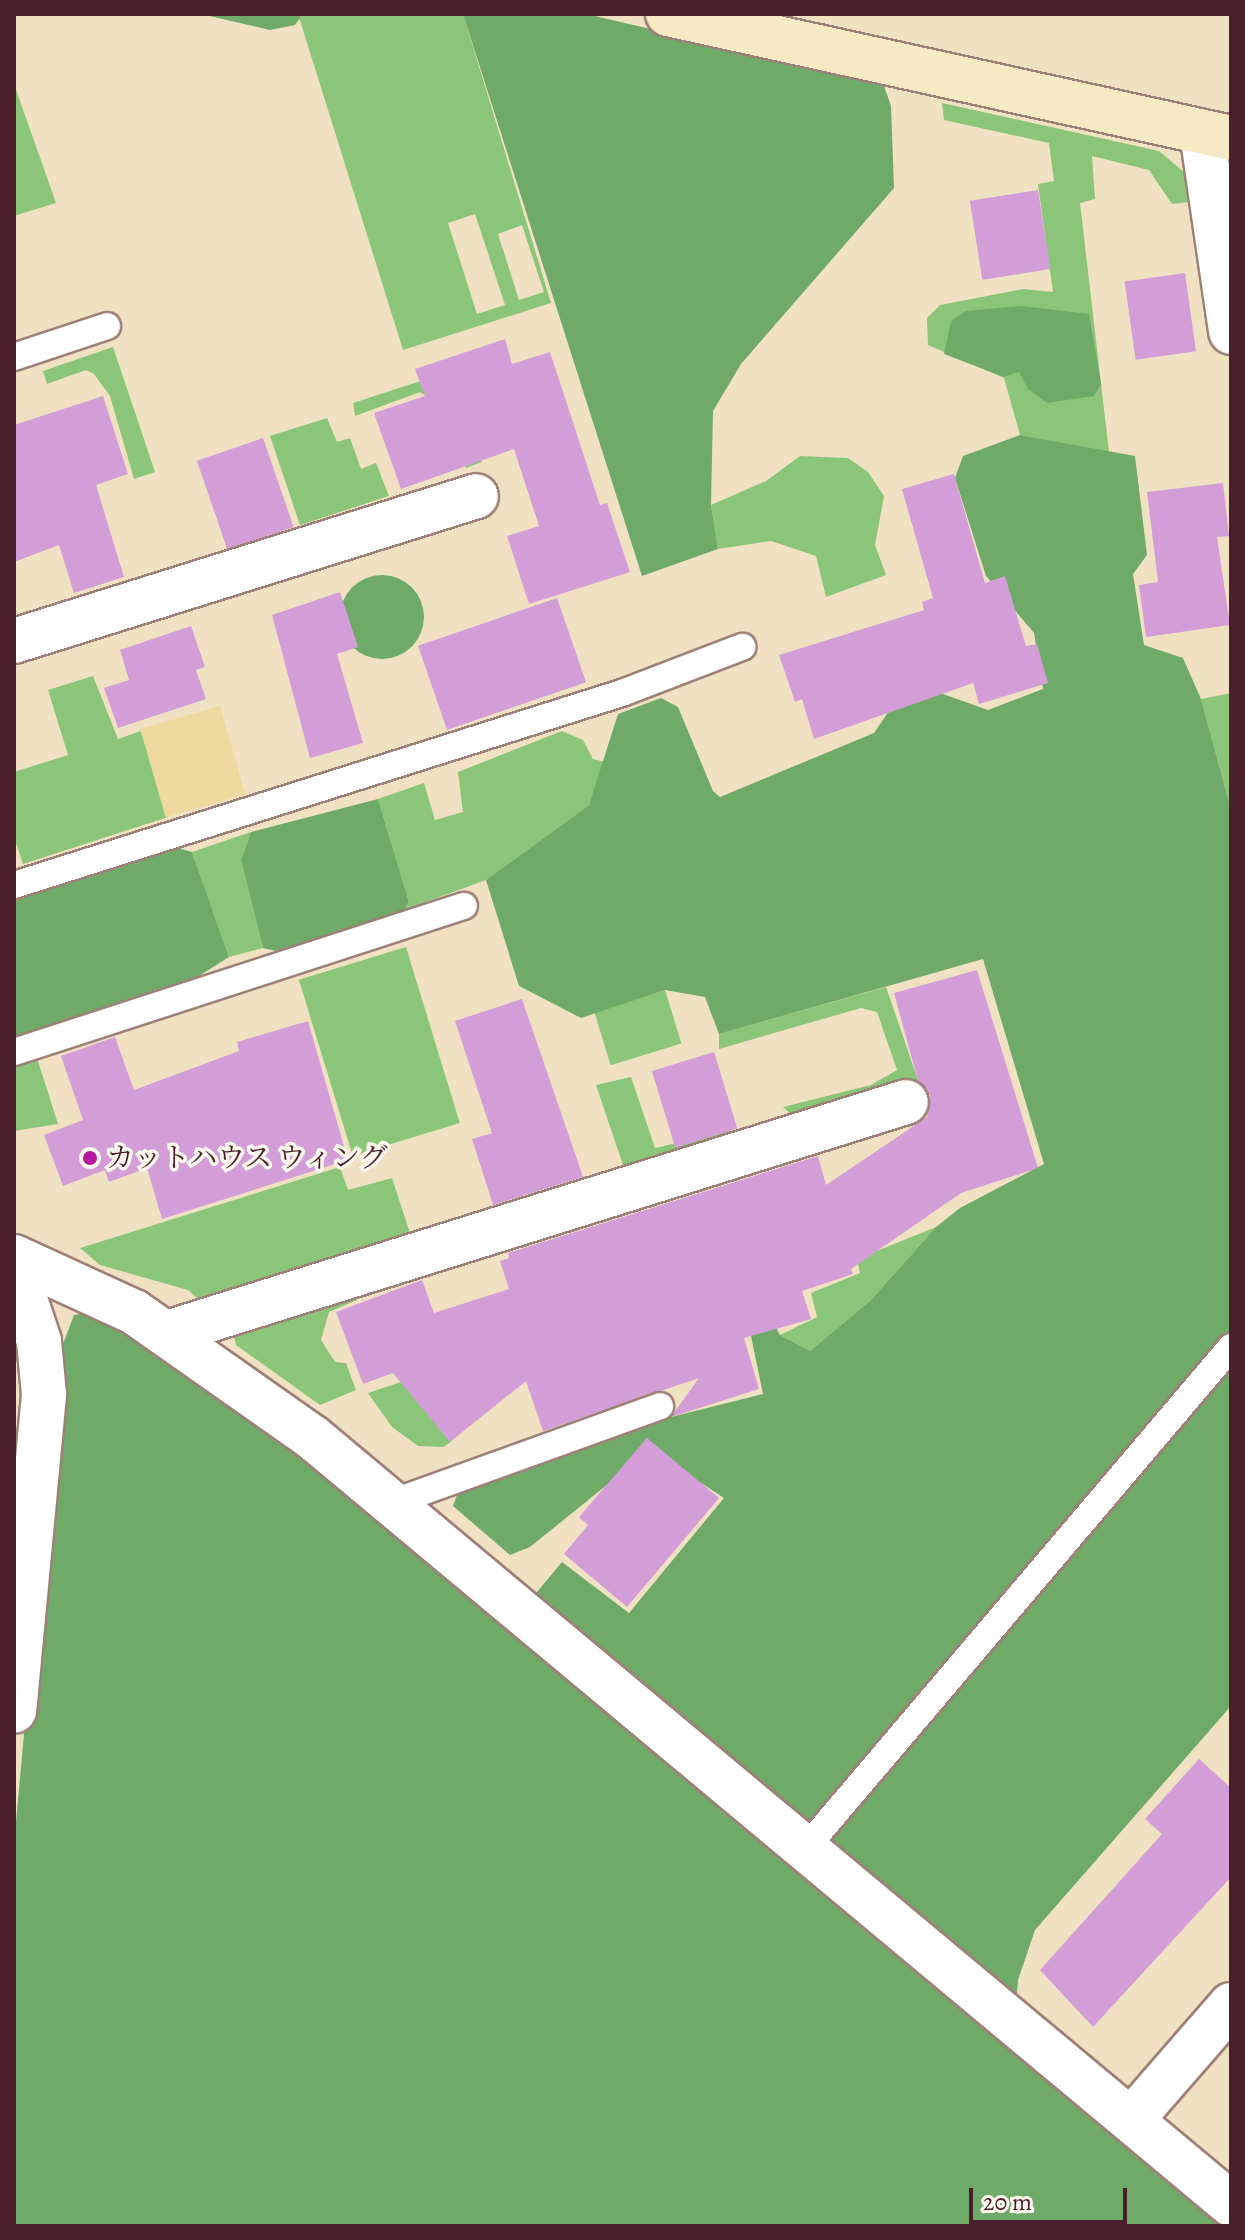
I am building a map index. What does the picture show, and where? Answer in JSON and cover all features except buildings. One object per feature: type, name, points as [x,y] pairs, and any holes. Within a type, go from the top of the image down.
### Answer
[{"type":"street","points":[[668,14],[1217,135],[1231,332]]},
{"type":"street","points":[[14,641],[476,496]]},
{"type":"street","points":[[167,1333],[906,1102]]},
{"type":"street","points":[[14,1257],[167,1333],[312,1437],[1231,2204]]},
{"type":"street","points":[[14,1266],[39,1341],[44,1395],[25,1473],[14,1711]]},
{"type":"street","points":[[1132,2119],[1231,2005]]},
{"type":"lane","points":[[14,357],[107,326]]},
{"type":"lane","points":[[14,885],[622,693],[742,647]]},
{"type":"lane","points":[[14,1052],[464,906]]},
{"type":"lane","points":[[804,1850],[1231,1347]]},
{"type":"lane","points":[[391,1503],[660,1406]]},
{"type":"green space","points":[[201,14],[303,14],[295,25],[270,30]]},
{"type":"green space","points":[[298,14],[463,14],[551,303],[403,350]],"holes":[[[475,214],[505,305],[477,314],[448,223]],[[522,225],[544,292],[519,300],[498,234]]]},
{"type":"green space","points":[[463,14],[586,14],[883,83],[891,106],[894,188],[741,364],[713,411],[711,505],[718,549],[642,576]]},
{"type":"green space","points":[[14,84],[56,203],[14,216]]},
{"type":"green space","points":[[942,103],[1159,151],[1185,173],[1189,202],[1172,204],[1149,170],[1092,156],[1095,199],[1080,203],[1109,452],[1020,435],[1004,378],[928,345],[927,318],[940,305],[1023,289],[1053,292],[1038,184],[1054,181],[1049,143],[944,120]]},
{"type":"green space","points":[[1022,306],[1089,314],[1101,384],[1094,396],[1047,403],[1028,389],[1019,372],[1004,377],[944,354],[951,321],[966,311]]},
{"type":"green space","points":[[113,347],[155,472],[134,479],[110,396],[94,374],[86,370],[47,384],[43,371]]},
{"type":"green space","points":[[451,371],[482,462],[466,468],[447,411],[420,392],[355,416],[353,403]]},
{"type":"green space","points":[[327,418],[337,442],[350,438],[361,469],[376,463],[389,496],[300,525],[270,436]]},
{"type":"green space","points":[[1020,435],[1135,456],[1147,555],[1133,574],[1144,645],[1183,658],[1201,699],[1231,809],[1231,1706],[1035,1930],[1018,1980],[1013,2040],[1231,2226],[14,2226],[14,1843],[59,1355],[74,1315],[98,1311],[160,1342],[511,1623],[562,1562],[629,1613],[724,1498],[661,1457],[618,1476],[530,1547],[510,1555],[453,1506],[457,1495],[667,1418],[763,1394],[746,1312],[763,1304],[780,1335],[810,1351],[870,1301],[936,1227],[960,1208],[1044,1164],[983,959],[719,1034],[705,997],[665,990],[581,1018],[519,986],[486,880],[589,805],[618,714],[661,698],[678,707],[713,791],[720,797],[874,733],[893,705],[926,688],[988,710],[1043,689],[1034,633],[986,576],[955,478],[963,456]]},
{"type":"green space","points":[[800,456],[848,458],[868,472],[884,496],[875,545],[886,575],[826,597],[816,556],[771,541],[718,549],[711,505],[766,481]]},
{"type":"green space","points":[[382,575],[398,578],[412,587],[421,601],[424,617],[421,633],[412,647],[398,656],[382,659],[366,656],[352,647],[343,633],[340,617],[343,601],[352,587],[366,578]]},
{"type":"green space","points":[[93,676],[118,739],[141,731],[168,817],[23,864],[14,837],[14,772],[68,755],[48,690]]},
{"type":"green space","points":[[1231,693],[1231,809],[1201,699]]},
{"type":"green space","points":[[562,731],[583,740],[593,759],[605,762],[589,805],[486,880],[404,910],[409,902],[378,799],[424,783],[435,820],[463,812],[458,772]]},
{"type":"green space","points":[[378,799],[409,902],[404,910],[284,953],[263,948],[241,860],[251,832]]},
{"type":"green space","points":[[251,832],[241,860],[263,948],[229,957],[192,852]]},
{"type":"green space","points":[[174,847],[192,852],[229,957],[186,984],[31,1036],[14,1036],[14,895]]},
{"type":"green space","points":[[406,947],[460,1123],[353,1156],[299,980]]},
{"type":"green space","points":[[886,987],[920,1086],[794,1117],[783,1107],[871,1085],[897,1070],[877,1012],[861,1008],[719,1049],[719,1034]]},
{"type":"green space","points":[[665,990],[681,1044],[611,1065],[594,1012]]},
{"type":"green space","points":[[37,1058],[58,1124],[14,1131],[14,1064]]},
{"type":"green space","points":[[631,1077],[655,1148],[733,1130],[739,1137],[625,1171],[596,1085]]},
{"type":"green space","points":[[340,1167],[348,1190],[392,1178],[411,1236],[206,1306],[188,1290],[100,1265],[80,1248]]},
{"type":"green space","points":[[936,1227],[870,1301],[810,1351],[780,1335],[817,1317],[811,1293],[860,1273],[857,1259]]},
{"type":"green space","points":[[353,1293],[357,1300],[329,1312],[321,1340],[335,1362],[346,1363],[356,1390],[320,1405],[236,1345],[234,1336]]},
{"type":"green space","points":[[479,1356],[422,1407],[451,1442],[443,1447],[418,1446],[392,1427],[368,1393]]},
{"type":"sand","points":[[220,706],[245,794],[166,817],[140,729]]},
{"type":"place","name":"カットハウス ウィング","points":[[90,1158]]}]
